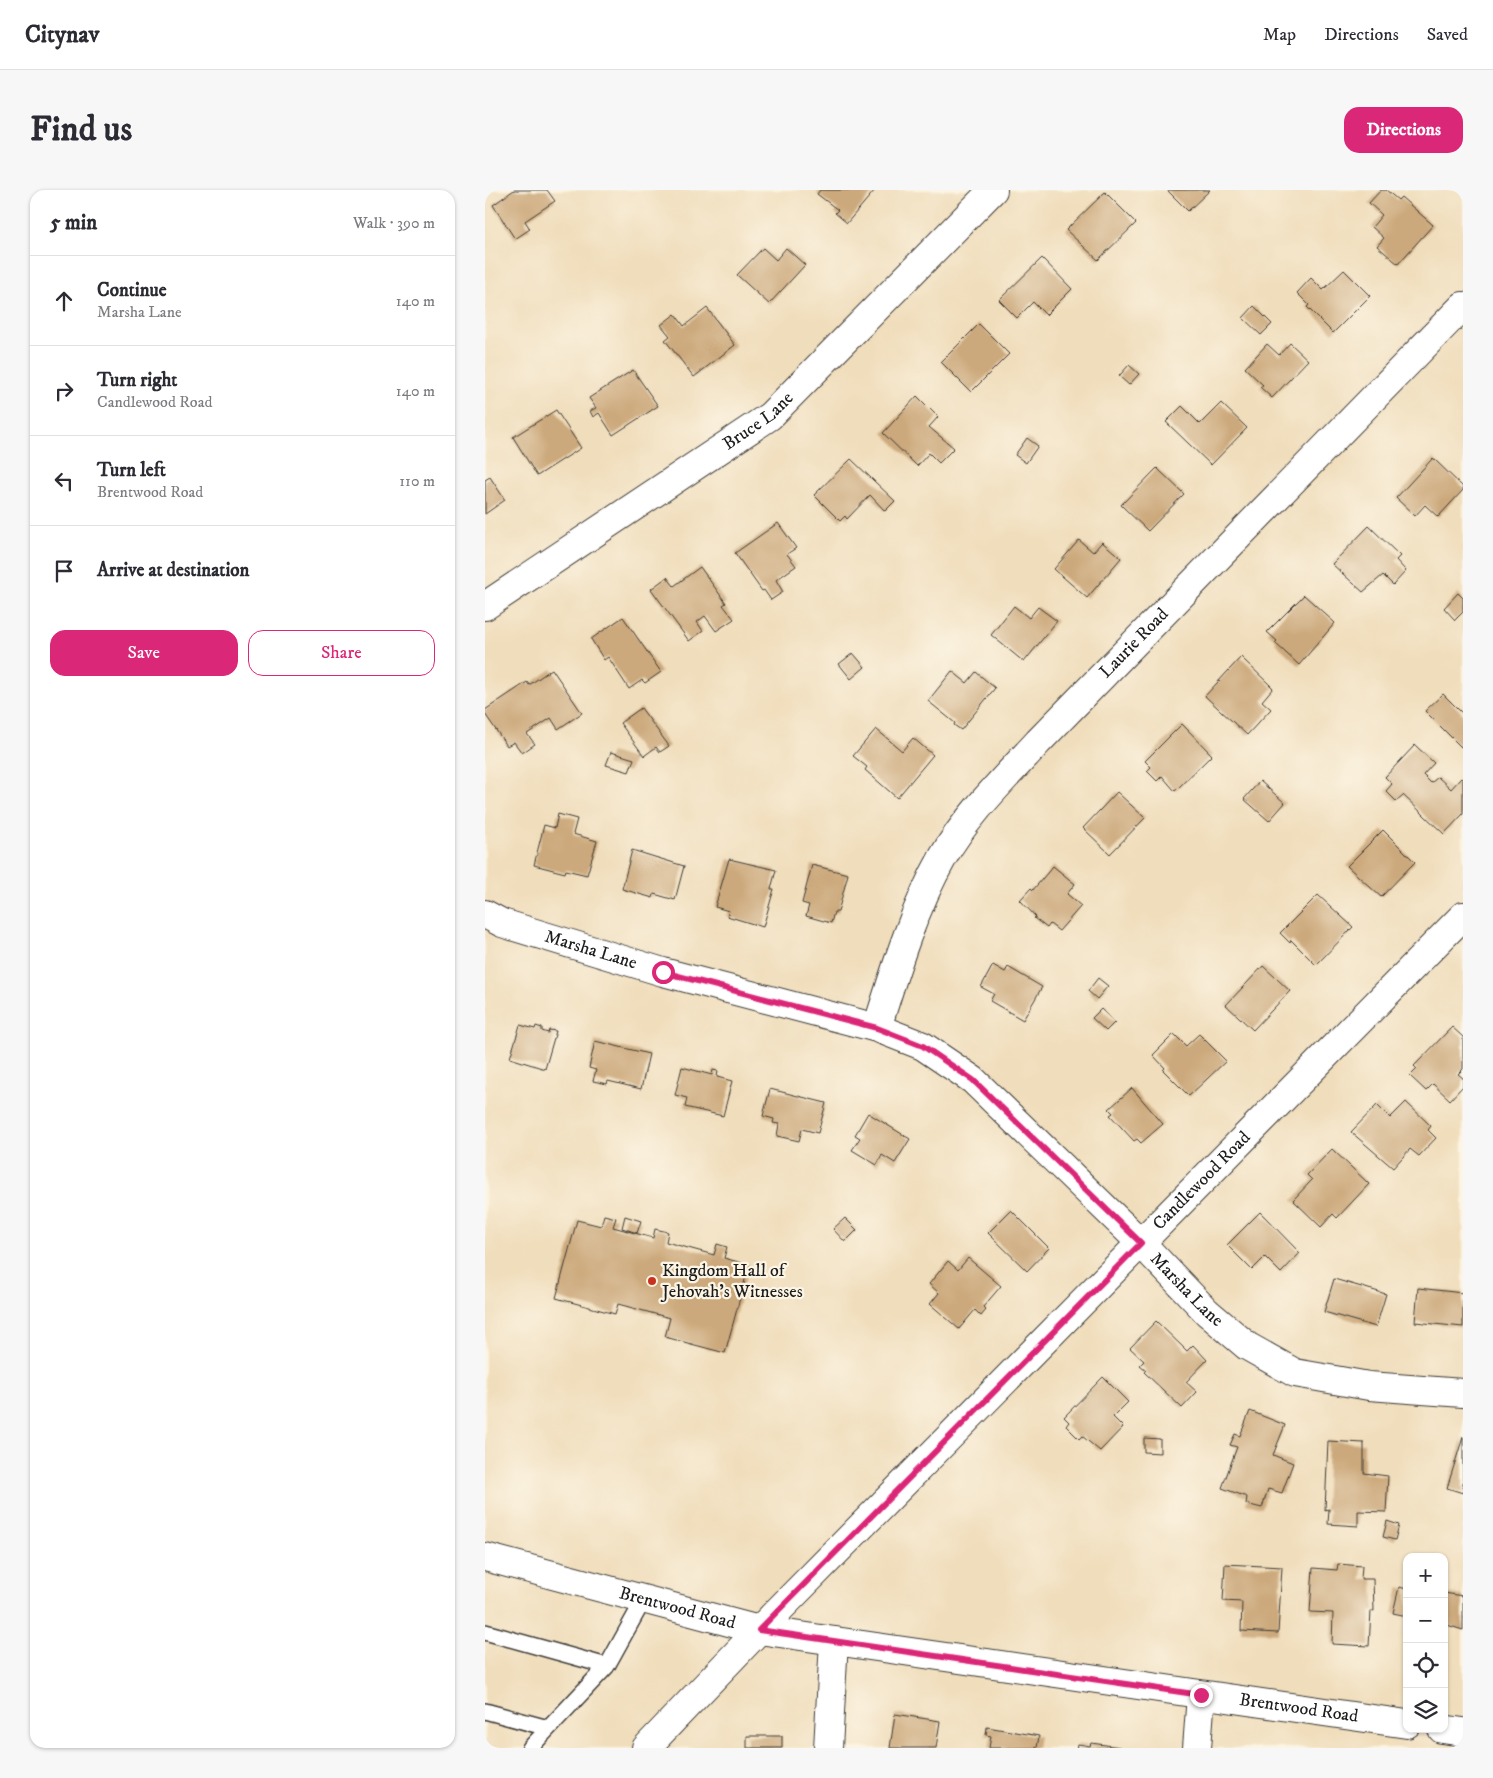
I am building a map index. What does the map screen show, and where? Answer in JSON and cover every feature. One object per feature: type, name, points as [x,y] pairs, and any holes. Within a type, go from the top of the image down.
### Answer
[{"type":"street","name":"Bruce Lane","points":[[485,606],[770,416],[993,190]]},
{"type":"street","name":"Laurie Road","points":[[877,1028],[899,958],[918,908],[943,855],[983,803],[1038,742],[1463,306]]},
{"type":"street","name":"Marsha Lane","points":[[485,914],[502,924],[663,972],[877,1028],[923,1046],[973,1080],[1141,1243],[1207,1312],[1247,1346],[1295,1373],[1369,1386],[1463,1392]]},
{"type":"street","name":"Candlewood Road","points":[[646,1748],[759,1630],[1463,916]]},
{"type":"street","name":"Brentwood Road","points":[[485,1557],[643,1601],[759,1630],[1403,1723]]},
{"type":"street","points":[[827,1748],[834,1641]]},
{"type":"street","points":[[1197,1748],[1201,1695]]},
{"type":"street","points":[[1448,1730],[1463,1732]]},
{"type":"lane","points":[[530,1748],[607,1666],[643,1601]]},
{"type":"lane","points":[[485,1632],[607,1666]]},
{"type":"lane","points":[[485,1711],[548,1728]]},
{"type":"building","points":[[514,190],[547,190],[555,201],[525,221],[530,229],[515,239],[493,205]]},
{"type":"building","points":[[820,190],[875,190],[847,223],[835,213],[838,210],[817,194]]},
{"type":"building","points":[[1167,190],[1210,190],[1188,211]]},
{"type":"building","points":[[1381,190],[1386,190],[1398,200],[1401,197],[1433,225],[1398,264],[1377,246],[1384,238],[1372,227],[1382,215],[1369,203]]},
{"type":"building","points":[[1105,192],[1136,223],[1098,260],[1066,230]]},
{"type":"building","points":[[763,248],[776,260],[786,248],[805,265],[769,304],[737,275]]},
{"type":"building","points":[[1042,258],[1072,289],[1046,315],[1033,302],[1017,318],[999,300]]},
{"type":"building","points":[[1344,270],[1370,296],[1333,333],[1307,307],[1309,305],[1297,293],[1311,278],[1323,290]]},
{"type":"building","points":[[1254,306],[1272,324],[1261,335],[1243,318]]},
{"type":"building","points":[[707,308],[735,345],[694,377],[665,340],[670,336],[661,325],[675,314],[684,326]]},
{"type":"building","points":[[979,324],[1009,354],[971,392],[941,362]]},
{"type":"building","points":[[1290,343],[1308,360],[1272,398],[1260,387],[1263,385],[1245,368],[1267,344],[1279,355]]},
{"type":"building","points":[[1129,365],[1139,374],[1129,385],[1119,376]]},
{"type":"building","points":[[633,370],[658,406],[613,435],[599,413],[593,417],[590,411],[596,408],[589,398]]},
{"type":"building","points":[[917,396],[938,417],[929,427],[954,448],[939,463],[929,453],[917,466],[883,433]]},
{"type":"building","points":[[1221,403],[1247,428],[1211,465],[1166,422],[1182,406],[1200,424]]},
{"type":"building","points":[[556,410],[581,448],[537,476],[513,437]]},
{"type":"building","points":[[1027,438],[1038,446],[1026,463],[1015,455]]},
{"type":"building","points":[[1433,458],[1463,487],[1463,490],[1438,517],[1425,505],[1415,516],[1396,498]]},
{"type":"building","points":[[851,459],[895,501],[885,511],[870,495],[847,519],[845,516],[840,521],[814,495]]},
{"type":"building","points":[[1157,468],[1184,494],[1148,531],[1121,505]]},
{"type":"building","points":[[490,477],[505,500],[485,514],[485,480]]},
{"type":"building","points":[[778,523],[796,548],[787,554],[796,566],[776,580],[783,592],[771,600],[764,590],[762,591],[735,553]]},
{"type":"building","points":[[1369,526],[1400,556],[1396,560],[1406,571],[1393,585],[1383,575],[1363,592],[1332,564]]},
{"type":"building","points":[[1079,540],[1093,552],[1102,542],[1121,558],[1087,598],[1054,569]]},
{"type":"building","points":[[700,567],[726,603],[723,605],[734,619],[716,631],[705,616],[697,622],[703,631],[689,641],[651,589],[667,577],[674,586]]},
{"type":"building","points":[[1458,593],[1463,598],[1463,612],[1455,620],[1444,608]]},
{"type":"building","points":[[1304,595],[1335,623],[1299,665],[1275,643],[1277,641],[1267,632]]},
{"type":"building","points":[[1014,606],[1029,618],[1038,607],[1057,621],[1024,662],[991,635]]},
{"type":"building","points":[[623,617],[661,672],[645,683],[642,680],[629,689],[608,657],[604,660],[591,639]]},
{"type":"building","points":[[853,653],[865,667],[851,679],[839,664]]},
{"type":"building","points":[[1241,657],[1273,688],[1262,701],[1271,709],[1247,735],[1205,696]]},
{"type":"building","points":[[552,669],[582,713],[558,729],[551,718],[527,734],[535,744],[522,753],[514,742],[507,746],[485,714],[485,710],[527,682],[529,685]]},
{"type":"building","points":[[952,671],[967,683],[976,672],[995,688],[961,730],[928,701]]},
{"type":"building","points":[[1443,694],[1463,714],[1463,745],[1461,747],[1425,711]]},
{"type":"building","points":[[641,708],[669,746],[660,752],[656,747],[644,756],[620,723]]},
{"type":"building","points":[[1182,724],[1212,755],[1175,791],[1162,776],[1157,781],[1147,771],[1151,767],[1145,761]]},
{"type":"building","points":[[876,729],[902,751],[913,738],[933,755],[897,798],[865,770],[867,767],[853,756]]},
{"type":"building","points":[[1415,745],[1434,763],[1423,775],[1431,783],[1438,777],[1451,789],[1461,778],[1463,780],[1463,814],[1444,834],[1403,795],[1396,801],[1386,791],[1392,784],[1385,777]]},
{"type":"building","points":[[611,752],[634,759],[629,772],[606,765]]},
{"type":"building","points":[[1260,781],[1285,803],[1269,821],[1244,799]]},
{"type":"building","points":[[1117,792],[1145,818],[1110,854],[1083,828]]},
{"type":"building","points":[[558,814],[577,819],[573,834],[597,841],[587,875],[566,870],[565,873],[534,865],[544,825],[555,828]]},
{"type":"building","points":[[1383,830],[1415,862],[1381,897],[1347,866]]},
{"type":"building","points":[[632,850],[684,866],[675,900],[654,894],[653,898],[622,889]]},
{"type":"building","points":[[729,859],[776,870],[771,889],[774,889],[763,927],[727,916],[729,911],[715,907]]},
{"type":"building","points":[[812,865],[848,874],[838,912],[834,912],[831,923],[806,916],[809,905],[802,903]]},
{"type":"building","points":[[1053,866],[1075,884],[1067,894],[1081,906],[1059,931],[1050,924],[1047,928],[1034,918],[1036,917],[1020,900],[1031,888],[1033,890]]},
{"type":"building","points":[[1318,895],[1353,927],[1316,965],[1291,940],[1290,943],[1280,933]]},
{"type":"building","points":[[993,965],[1005,972],[1008,967],[1042,987],[1023,1020],[990,1001],[994,994],[981,987]]},
{"type":"building","points":[[1263,966],[1290,991],[1253,1030],[1226,1005]]},
{"type":"building","points":[[1098,978],[1108,986],[1097,999],[1088,991]]},
{"type":"building","points":[[1101,1009],[1115,1022],[1106,1031],[1092,1018]]},
{"type":"building","points":[[520,1025],[535,1029],[536,1026],[548,1033],[549,1030],[556,1031],[545,1069],[510,1058]]},
{"type":"building","points":[[1452,1027],[1463,1037],[1463,1069],[1458,1074],[1463,1078],[1463,1086],[1450,1100],[1433,1084],[1426,1091],[1410,1076],[1417,1069],[1414,1066]]},
{"type":"building","points":[[1174,1034],[1186,1046],[1199,1034],[1226,1061],[1189,1096],[1163,1070],[1165,1068],[1153,1055]]},
{"type":"building","points":[[595,1041],[649,1054],[641,1089],[608,1081],[607,1084],[593,1081],[596,1070],[589,1068]]},
{"type":"building","points":[[682,1067],[712,1075],[713,1070],[718,1071],[717,1077],[732,1081],[723,1116],[685,1107],[687,1098],[675,1095]]},
{"type":"building","points":[[1132,1088],[1163,1124],[1141,1143],[1137,1139],[1134,1141],[1110,1115],[1113,1113],[1109,1109]]},
{"type":"building","points":[[770,1089],[826,1103],[818,1133],[802,1129],[799,1141],[777,1136],[779,1124],[773,1123],[774,1119],[763,1116]]},
{"type":"building","points":[[1406,1102],[1431,1126],[1428,1130],[1436,1138],[1419,1156],[1410,1149],[1393,1168],[1351,1132],[1377,1105],[1390,1118]]},
{"type":"building","points":[[868,1113],[910,1139],[895,1163],[882,1155],[877,1165],[852,1150],[860,1138],[855,1135]]},
{"type":"building","points":[[1332,1149],[1369,1184],[1337,1218],[1333,1214],[1321,1227],[1293,1200],[1312,1180],[1307,1175]]},
{"type":"building","points":[[1011,1210],[1049,1248],[1027,1271],[988,1233]]},
{"type":"building","points":[[1260,1212],[1300,1253],[1281,1273],[1265,1257],[1252,1270],[1227,1245]]},
{"type":"building","name":"Kingdom Hall of Jehovah’s Witnesses","points":[[604,1215],[616,1218],[613,1227],[653,1238],[655,1229],[668,1232],[666,1242],[714,1255],[717,1244],[727,1247],[724,1258],[749,1265],[725,1353],[665,1337],[670,1318],[618,1304],[615,1314],[556,1298],[577,1220],[601,1226]]},
{"type":"building","points":[[625,1216],[641,1221],[637,1233],[622,1228]]},
{"type":"building","points":[[845,1218],[857,1230],[845,1242],[833,1229]]},
{"type":"building","points":[[968,1258],[1001,1286],[983,1307],[986,1310],[981,1316],[975,1310],[959,1329],[930,1304],[939,1293],[929,1284],[948,1261],[958,1270]]},
{"type":"building","points":[[1334,1279],[1386,1294],[1376,1327],[1324,1312]]},
{"type":"building","points":[[1418,1288],[1463,1293],[1463,1327],[1415,1322]]},
{"type":"building","points":[[1156,1321],[1187,1351],[1193,1345],[1207,1360],[1186,1382],[1197,1392],[1182,1408],[1144,1372],[1146,1370],[1140,1365],[1144,1361],[1130,1348]]},
{"type":"building","points":[[1103,1377],[1128,1402],[1113,1417],[1123,1427],[1100,1451],[1082,1436],[1079,1439],[1066,1426],[1069,1422],[1064,1417]]},
{"type":"building","points":[[1250,1411],[1285,1425],[1273,1455],[1293,1463],[1282,1493],[1268,1489],[1262,1508],[1246,1504],[1247,1497],[1222,1488],[1237,1447],[1230,1445],[1235,1434],[1240,1436]]},
{"type":"building","points":[[1463,1437],[1463,1493],[1447,1488]]},
{"type":"building","points":[[1144,1438],[1160,1439],[1160,1453],[1144,1452]]},
{"type":"building","points":[[1328,1441],[1364,1443],[1364,1473],[1388,1476],[1386,1512],[1358,1511],[1358,1526],[1328,1524],[1329,1509],[1325,1510]]},
{"type":"building","points":[[1387,1521],[1399,1525],[1395,1540],[1383,1537]]},
{"type":"building","points":[[1225,1564],[1282,1567],[1278,1633],[1241,1631],[1242,1602],[1223,1601]]},
{"type":"building","points":[[1338,1564],[1362,1566],[1361,1579],[1373,1579],[1374,1611],[1371,1611],[1369,1646],[1332,1644],[1333,1613],[1310,1612],[1313,1568],[1337,1570]]},
{"type":"building","points":[[1399,1587],[1403,1588],[1403,1615],[1393,1613]]},
{"type":"building","points":[[1448,1594],[1463,1596],[1463,1630],[1448,1625]]},
{"type":"building","points":[[895,1714],[940,1721],[936,1748],[890,1748]]},
{"type":"building","points":[[987,1727],[1039,1736],[1037,1748],[989,1748],[991,1736],[986,1735]]},
{"type":"building","points":[[747,1736],[782,1736],[782,1748],[747,1748]]},
{"type":"building","points":[[1091,1743],[1120,1748],[1077,1748],[1078,1744],[1090,1746]]},
{"type":"place","name":"Kingdom Hall of Jehovah’s Witnesses","points":[[652,1281]]},
{"type":"route","points":[[663,972],[877,1028],[923,1046],[973,1080],[1141,1243],[759,1630],[1201,1695]]}]
